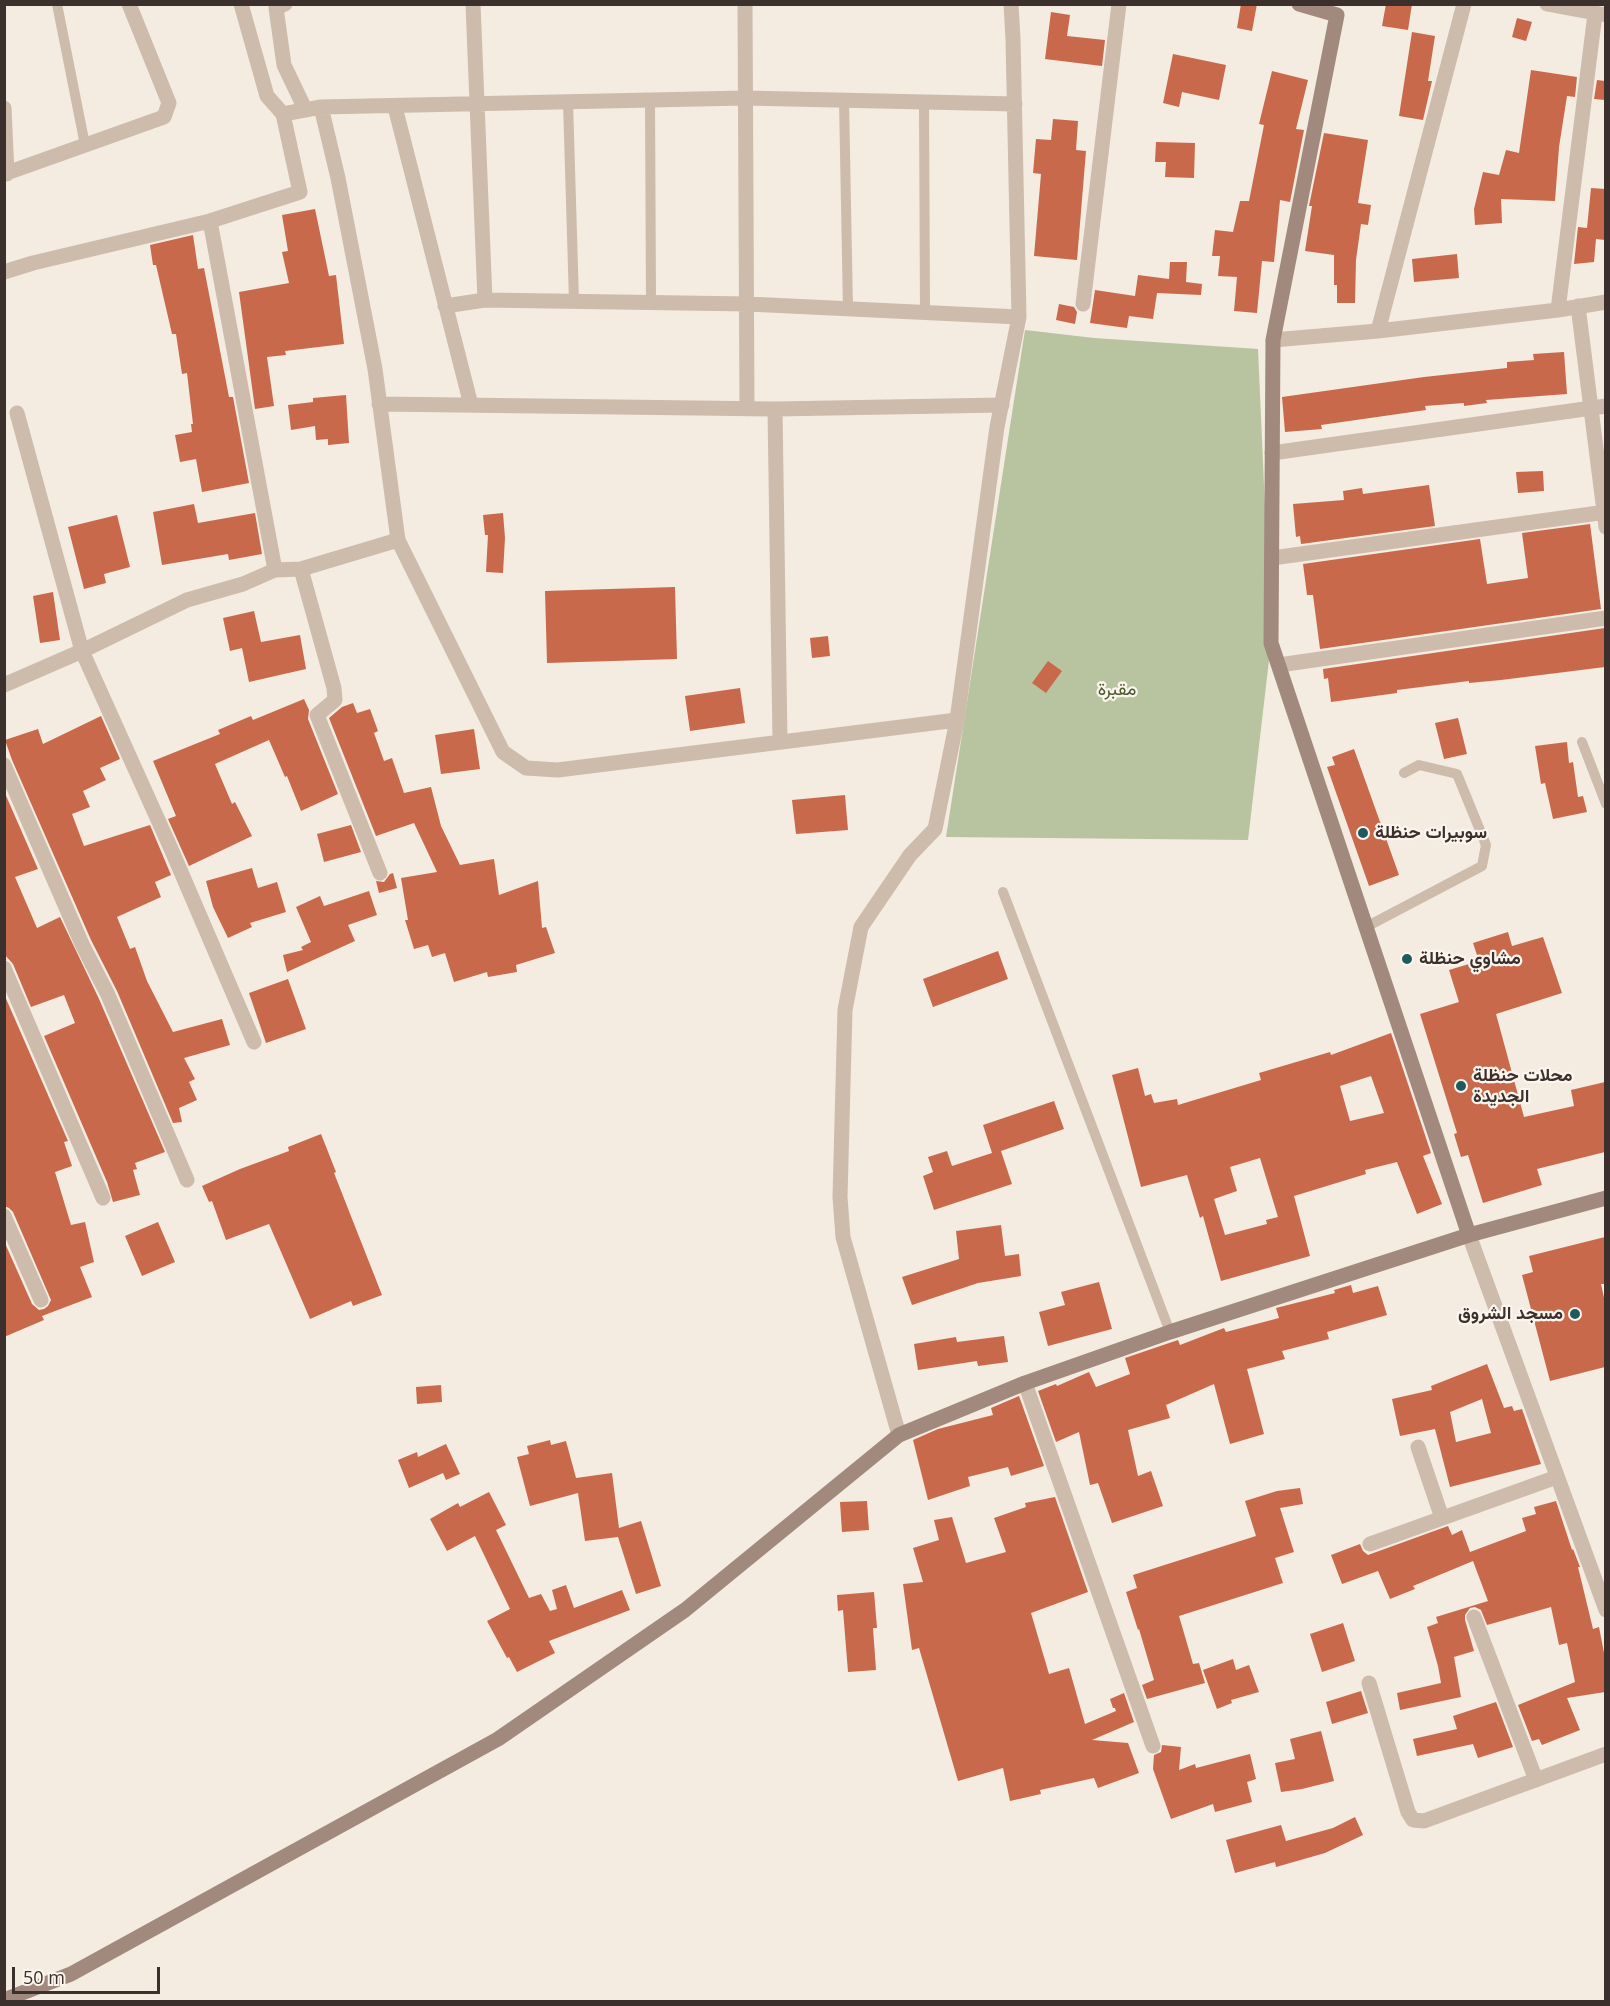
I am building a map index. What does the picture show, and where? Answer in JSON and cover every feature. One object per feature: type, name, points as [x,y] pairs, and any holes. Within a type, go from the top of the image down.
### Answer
[{"type":"street","points":[[4,108],[6,174],[164,117],[169,103],[129,4]]},
{"type":"street","points":[[4,272],[210,221],[300,192],[283,114],[267,96],[241,4]]},
{"type":"street","points":[[472,4],[485,300]]},
{"type":"street","points":[[745,4],[747,409]]},
{"type":"street","points":[[899,1435],[843,1237],[840,1197],[845,1010],[861,927],[910,855],[935,829],[957,720],[1002,405],[1019,317],[1011,4]]},
{"type":"street","points":[[1083,304],[1119,4]]},
{"type":"street","points":[[1299,4],[1339,10],[1273,340],[1271,643],[1469,1235],[1605,1610]]},
{"type":"street","points":[[1378,332],[1464,4]]},
{"type":"street","points":[[1547,4],[1600,15],[1558,310]]},
{"type":"street","points":[[278,6],[284,65],[305,109]]},
{"type":"street","points":[[283,114],[321,107],[745,98],[1015,104]]},
{"type":"street","points":[[321,107],[340,189],[375,369],[398,540],[503,752],[526,768],[558,770],[957,720]]},
{"type":"street","points":[[394,107],[471,405]]},
{"type":"street","points":[[210,221],[275,570]]},
{"type":"street","points":[[445,306],[485,300],[748,304],[1019,317]]},
{"type":"street","points":[[1273,340],[1378,332],[1605,302]]},
{"type":"street","points":[[1272,558],[1605,517],[1598,407],[1578,306]]},
{"type":"street","points":[[380,404],[747,409],[1002,405]]},
{"type":"street","points":[[1272,453],[1598,407]]},
{"type":"street","points":[[775,409],[780,742]]},
{"type":"street","points":[[17,413],[82,651],[172,851],[254,1042]]},
{"type":"street","points":[[4,685],[82,651],[187,600],[243,584],[275,570],[302,569],[398,540]]},
{"type":"street","points":[[302,569],[334,688],[335,700],[316,715],[380,873]]},
{"type":"street","points":[[1279,666],[1605,618]]},
{"type":"street","points":[[4,765],[82,944],[108,995],[186,1180]]},
{"type":"street","points":[[4,968],[103,1198]]},
{"type":"street","points":[[4,2000],[71,1974],[498,1739],[685,1610],[899,1435],[1025,1383],[1170,1332],[1469,1235],[1605,1198]]},
{"type":"street","points":[[4,1216],[41,1300]]},
{"type":"street","points":[[1025,1383],[1153,1746]]},
{"type":"street","points":[[1418,1447],[1442,1518]]},
{"type":"street","points":[[1371,1544],[1557,1477]]},
{"type":"street","points":[[1474,1617],[1536,1780]]},
{"type":"street","points":[[1369,1683],[1408,1812],[1413,1820],[1424,1821],[1605,1754]]},
{"type":"lane","points":[[57,4],[85,145]]},
{"type":"lane","points":[[650,100],[651,303]]},
{"type":"lane","points":[[844,100],[848,309]]},
{"type":"lane","points":[[568,102],[574,302]]},
{"type":"lane","points":[[924,102],[925,313]]},
{"type":"lane","points":[[1582,742],[1605,804]]},
{"type":"lane","points":[[1366,927],[1482,866],[1486,845],[1457,774],[1419,765],[1404,773]]},
{"type":"lane","points":[[1003,892],[1170,1332]]},
{"type":"green space","name":"مقبرة","points":[[1025,330],[1094,338],[1258,349],[1271,643],[1248,840],[946,837]]},
{"type":"building","points":[[1241,4],[1257,4],[1252,31],[1237,28]]},
{"type":"building","points":[[1386,4],[1412,4],[1408,30],[1382,26]]},
{"type":"building","points":[[1051,12],[1070,15],[1067,36],[1105,40],[1102,66],[1045,59]]},
{"type":"building","points":[[1517,18],[1532,22],[1526,41],[1512,37]]},
{"type":"building","points":[[1412,32],[1435,36],[1428,81],[1432,81],[1423,120],[1399,116]]},
{"type":"building","points":[[1173,54],[1226,65],[1219,100],[1182,92],[1179,107],[1163,103]]},
{"type":"building","points":[[1531,70],[1577,77],[1575,97],[1567,96],[1559,147],[1555,201],[1501,199],[1502,223],[1475,225],[1474,209],[1483,172],[1499,175],[1506,150],[1519,153]]},
{"type":"building","points":[[1272,71],[1308,80],[1296,129],[1304,130],[1290,202],[1280,200],[1274,262],[1262,261],[1257,313],[1234,311],[1237,277],[1218,276],[1220,256],[1212,256],[1215,230],[1233,232],[1240,201],[1249,201],[1264,125],[1259,124]]},
{"type":"building","points":[[1597,80],[1605,81],[1605,100],[1594,99]]},
{"type":"building","points":[[1053,119],[1078,121],[1076,150],[1086,151],[1077,260],[1034,256],[1041,174],[1033,173],[1036,139],[1051,140]]},
{"type":"building","points":[[1324,133],[1368,140],[1358,203],[1371,205],[1368,225],[1361,224],[1356,260],[1355,303],[1337,303],[1337,285],[1334,285],[1334,255],[1305,251],[1312,206],[1309,206]]},
{"type":"building","points":[[1156,142],[1195,143],[1194,178],[1165,177],[1166,162],[1155,162]]},
{"type":"building","points":[[1591,188],[1605,189],[1605,240],[1596,239],[1594,262],[1574,264],[1578,227],[1587,228]]},
{"type":"building","points":[[315,209],[329,276],[336,275],[344,344],[285,351],[286,355],[267,357],[274,406],[255,409],[239,292],[289,283],[282,252],[288,251],[282,215]]},
{"type":"building","points":[[193,235],[198,269],[204,268],[229,397],[233,397],[249,483],[202,492],[196,459],[180,462],[175,435],[192,432],[191,424],[193,424],[187,373],[182,374],[176,334],[172,334],[156,265],[153,265],[150,245]]},
{"type":"building","points":[[1457,254],[1459,278],[1414,282],[1412,259]]},
{"type":"building","points":[[1170,262],[1187,262],[1186,282],[1202,284],[1201,295],[1157,293],[1153,319],[1129,316],[1127,328],[1090,323],[1095,290],[1135,296],[1138,275],[1169,279]]},
{"type":"building","points":[[1059,304],[1074,307],[1077,312],[1075,324],[1056,320]]},
{"type":"building","points":[[1564,352],[1567,394],[1486,400],[1487,403],[1464,406],[1464,403],[1425,406],[1426,410],[1321,425],[1322,429],[1285,432],[1282,397],[1507,368],[1507,362],[1534,360],[1533,354]]},
{"type":"building","points":[[346,395],[349,443],[328,445],[328,439],[316,440],[315,426],[291,430],[288,405],[313,402],[313,398]]},
{"type":"building","points":[[1543,471],[1544,491],[1518,493],[1516,472]]},
{"type":"building","points":[[1429,485],[1435,526],[1301,544],[1300,536],[1296,537],[1293,504],[1344,500],[1343,491],[1362,488],[1363,494]]},
{"type":"building","points":[[194,504],[198,523],[255,513],[262,554],[229,560],[228,554],[162,565],[153,512]]},
{"type":"building","points":[[503,513],[505,538],[503,573],[486,572],[488,535],[485,535],[483,515]]},
{"type":"building","points":[[117,515],[130,567],[104,574],[106,583],[84,589],[68,527]]},
{"type":"building","points":[[1590,524],[1601,609],[1320,649],[1313,595],[1307,595],[1303,564],[1480,539],[1487,584],[1528,578],[1522,533]]},
{"type":"building","points":[[675,587],[677,659],[547,663],[545,591]]},
{"type":"building","points":[[53,592],[60,640],[40,643],[33,596]]},
{"type":"building","points":[[254,611],[261,642],[300,635],[306,669],[249,682],[242,648],[230,651],[223,618]]},
{"type":"building","points":[[1605,628],[1605,667],[1397,690],[1397,693],[1331,702],[1328,678],[1324,679],[1323,669]]},
{"type":"building","points":[[828,636],[830,656],[812,658],[810,638]]},
{"type":"building","points":[[1048,661],[1062,671],[1046,693],[1032,683]]},
{"type":"building","points":[[740,688],[745,723],[690,731],[685,696]]},
{"type":"building","points":[[304,699],[309,710],[308,719],[338,794],[301,811],[269,740],[215,764],[232,804],[235,802],[252,836],[189,866],[168,819],[176,816],[153,761],[220,734],[218,730],[251,716],[253,720]]},
{"type":"building","points":[[353,703],[357,713],[370,709],[378,731],[374,733],[384,761],[392,758],[404,793],[431,787],[441,826],[460,865],[494,859],[499,895],[538,881],[542,928],[546,927],[555,953],[516,965],[517,972],[488,977],[487,972],[454,982],[445,953],[432,957],[428,945],[414,949],[405,920],[408,920],[401,878],[437,872],[414,823],[376,836],[329,718],[342,707]]},
{"type":"building","points":[[101,716],[120,759],[100,768],[106,780],[83,791],[90,807],[72,814],[84,846],[150,825],[171,875],[155,882],[161,897],[117,917],[130,949],[135,947],[147,981],[173,1032],[222,1019],[230,1045],[184,1058],[195,1079],[189,1082],[197,1100],[179,1108],[182,1122],[173,1123],[5,740],[38,729],[43,744]]},
{"type":"building","points":[[1458,718],[1467,754],[1444,759],[1435,723]]},
{"type":"building","points":[[474,729],[480,769],[441,774],[435,735]]},
{"type":"building","points":[[1567,742],[1569,763],[1573,762],[1578,797],[1583,796],[1587,812],[1553,819],[1545,783],[1541,784],[1535,746]]},
{"type":"building","points":[[1354,749],[1399,875],[1369,886],[1327,767],[1335,765],[1332,757]]},
{"type":"building","points":[[4,791],[38,869],[15,877],[37,928],[60,917],[99,999],[165,1152],[135,1163],[137,1169],[133,1170],[140,1195],[113,1202],[107,1182],[44,1036],[75,1023],[64,995],[31,1007],[13,964],[4,954]]},
{"type":"building","points":[[845,795],[848,830],[796,834],[792,800]]},
{"type":"building","points":[[351,825],[361,852],[324,862],[317,834]]},
{"type":"building","points":[[252,868],[258,888],[277,882],[286,912],[250,923],[252,927],[228,938],[213,907],[206,881]]},
{"type":"building","points":[[393,873],[397,888],[379,893],[376,881],[384,882]]},
{"type":"building","points":[[369,891],[377,915],[348,925],[355,941],[287,972],[283,955],[303,950],[301,947],[311,942],[296,907],[320,896],[324,906]]},
{"type":"building","points":[[1508,932],[1512,946],[1543,937],[1562,993],[1496,1014],[1524,1117],[1574,1106],[1571,1090],[1605,1082],[1605,1152],[1537,1169],[1542,1185],[1483,1203],[1468,1155],[1461,1157],[1454,1134],[1457,1133],[1420,1014],[1459,1002],[1449,970],[1479,961],[1473,943]]},
{"type":"building","points":[[998,951],[1008,979],[933,1007],[923,979]]},
{"type":"building","points":[[288,979],[306,1029],[266,1043],[249,993]]},
{"type":"building","points":[[4,994],[68,1141],[64,1142],[72,1166],[55,1172],[71,1225],[85,1222],[94,1262],[80,1267],[92,1297],[42,1316],[44,1320],[4,1337],[4,1241],[32,1304],[39,1310],[44,1309],[51,1300],[13,1212],[4,1206]]},
{"type":"building","points":[[1391,1033],[1431,1153],[1423,1156],[1442,1204],[1417,1214],[1397,1162],[1365,1170],[1366,1174],[1294,1196],[1310,1256],[1221,1281],[1203,1216],[1200,1218],[1187,1175],[1141,1187],[1112,1075],[1138,1068],[1145,1096],[1151,1094],[1154,1103],[1177,1099],[1178,1105],[1261,1080],[1259,1073],[1330,1052],[1331,1055]],"holes":[[[1371,1076],[1384,1113],[1350,1121],[1340,1086]],[[1260,1158],[1278,1217],[1266,1220],[1267,1224],[1225,1235],[1214,1199],[1237,1191],[1230,1167]]]},
{"type":"building","points":[[1054,1101],[1064,1129],[1001,1151],[1012,1184],[934,1210],[923,1176],[933,1172],[928,1157],[947,1151],[952,1166],[992,1153],[983,1125]]},
{"type":"building","points":[[321,1134],[382,1295],[353,1306],[351,1301],[310,1319],[269,1224],[226,1240],[212,1201],[209,1202],[202,1186],[289,1151],[288,1147]]},
{"type":"building","points":[[158,1222],[175,1262],[142,1276],[125,1236]]},
{"type":"building","points":[[1001,1225],[1005,1256],[1019,1254],[1021,1276],[978,1283],[912,1305],[902,1277],[959,1259],[956,1231]]},
{"type":"building","points":[[1605,1237],[1605,1284],[1601,1284],[1605,1302],[1605,1367],[1550,1381],[1522,1275],[1533,1272],[1529,1256]]},
{"type":"building","points":[[1099,1282],[1112,1329],[1048,1346],[1039,1312],[1065,1305],[1061,1292]]},
{"type":"building","points":[[1351,1285],[1353,1293],[1378,1286],[1387,1315],[1327,1332],[1329,1339],[1282,1351],[1285,1359],[1247,1369],[1264,1434],[1230,1444],[1214,1384],[1166,1405],[1170,1418],[1128,1430],[1138,1476],[1151,1471],[1163,1506],[1112,1523],[1098,1483],[1090,1485],[1079,1432],[1056,1442],[1038,1391],[1056,1384],[1057,1386],[1089,1372],[1096,1387],[1130,1374],[1125,1358],[1178,1340],[1180,1345],[1224,1328],[1226,1332],[1279,1318],[1276,1308],[1335,1293],[1334,1290]]},
{"type":"building","points":[[1004,1336],[1008,1362],[978,1366],[977,1361],[918,1370],[914,1344],[956,1337],[957,1342]]},
{"type":"building","points":[[1487,1364],[1504,1408],[1512,1406],[1514,1411],[1522,1409],[1541,1464],[1450,1487],[1435,1429],[1400,1436],[1392,1399],[1432,1390],[1431,1386]],"holes":[[[1482,1399],[1491,1433],[1456,1442],[1450,1412]]]},
{"type":"building","points":[[441,1385],[442,1402],[417,1404],[416,1387]]},
{"type":"building","points":[[1019,1396],[1044,1466],[1011,1476],[1008,1467],[968,1477],[970,1486],[928,1500],[913,1440],[938,1429],[993,1415],[991,1408]]},
{"type":"building","points":[[550,1440],[551,1445],[566,1441],[576,1478],[612,1473],[619,1528],[641,1521],[661,1586],[636,1594],[618,1537],[585,1541],[578,1493],[530,1506],[517,1457],[529,1454],[527,1446]]},
{"type":"building","points":[[446,1444],[460,1474],[446,1480],[443,1473],[409,1488],[398,1460],[417,1452],[418,1457]]},
{"type":"building","points":[[1300,1488],[1303,1504],[1280,1508],[1294,1552],[1275,1558],[1283,1583],[1179,1616],[1193,1664],[1199,1663],[1205,1683],[1147,1699],[1142,1685],[1154,1680],[1126,1592],[1137,1588],[1133,1575],[1256,1536],[1245,1501],[1277,1491]]},
{"type":"building","points":[[489,1492],[506,1525],[496,1530],[529,1598],[541,1594],[550,1611],[557,1609],[552,1590],[566,1585],[574,1608],[622,1590],[630,1610],[549,1641],[555,1653],[517,1672],[487,1621],[510,1609],[475,1536],[447,1551],[430,1519],[458,1503],[460,1507]]},
{"type":"building","points":[[1055,1497],[1088,1592],[1031,1613],[1049,1674],[1069,1668],[1085,1724],[1116,1711],[1110,1699],[1124,1693],[1134,1722],[1092,1740],[1128,1743],[1139,1773],[1098,1788],[1094,1778],[1040,1790],[1041,1794],[1010,1801],[1003,1768],[958,1781],[919,1648],[912,1650],[903,1584],[923,1582],[913,1548],[939,1540],[934,1520],[952,1517],[966,1563],[1006,1552],[994,1518],[1026,1507],[1025,1503]]},
{"type":"building","points":[[867,1501],[869,1530],[842,1532],[840,1502]]},
{"type":"building","points":[[1556,1501],[1580,1567],[1578,1567],[1593,1629],[1599,1627],[1605,1658],[1605,1692],[1567,1698],[1580,1730],[1542,1745],[1539,1739],[1532,1741],[1518,1705],[1575,1682],[1567,1643],[1559,1645],[1551,1607],[1487,1625],[1481,1610],[1475,1607],[1470,1608],[1465,1615],[1465,1620],[1474,1651],[1454,1657],[1461,1697],[1400,1710],[1397,1693],[1441,1683],[1427,1627],[1438,1623],[1436,1617],[1488,1601],[1473,1561],[1413,1586],[1415,1589],[1390,1599],[1378,1571],[1342,1584],[1331,1555],[1360,1544],[1368,1555],[1448,1526],[1452,1535],[1462,1530],[1470,1552],[1526,1531],[1522,1518],[1536,1514],[1534,1507]]},
{"type":"building","points":[[874,1592],[877,1628],[873,1628],[876,1670],[848,1672],[843,1610],[838,1611],[837,1595]]},
{"type":"building","points":[[1343,1623],[1355,1661],[1322,1672],[1310,1634]]},
{"type":"building","points":[[1233,1659],[1236,1670],[1249,1665],[1259,1692],[1231,1700],[1232,1703],[1217,1709],[1203,1670]]},
{"type":"building","points":[[1361,1691],[1368,1713],[1332,1724],[1326,1702]]},
{"type":"building","points":[[1496,1702],[1513,1747],[1478,1758],[1473,1744],[1417,1756],[1413,1739],[1457,1729],[1453,1716]]},
{"type":"building","points":[[1321,1731],[1334,1781],[1281,1792],[1275,1763],[1295,1759],[1290,1739]]},
{"type":"building","points":[[1162,1745],[1181,1747],[1179,1770],[1195,1764],[1196,1768],[1250,1754],[1256,1779],[1247,1782],[1252,1802],[1215,1812],[1213,1804],[1171,1819],[1153,1769],[1154,1755],[1161,1752]]},
{"type":"building","points":[[1355,1817],[1363,1835],[1325,1853],[1276,1867],[1275,1862],[1235,1873],[1226,1840],[1281,1825],[1286,1841],[1333,1828]]},
{"type":"place","name":"سوبيرات حنظلة","points":[[1363,833]]},
{"type":"place","name":"مشاوي حنظلة","points":[[1407,959]]},
{"type":"place","name":"محلات حنظلة الجديدة","points":[[1461,1086]]},
{"type":"place","name":"مسجد الشروق","points":[[1575,1314]]}]
